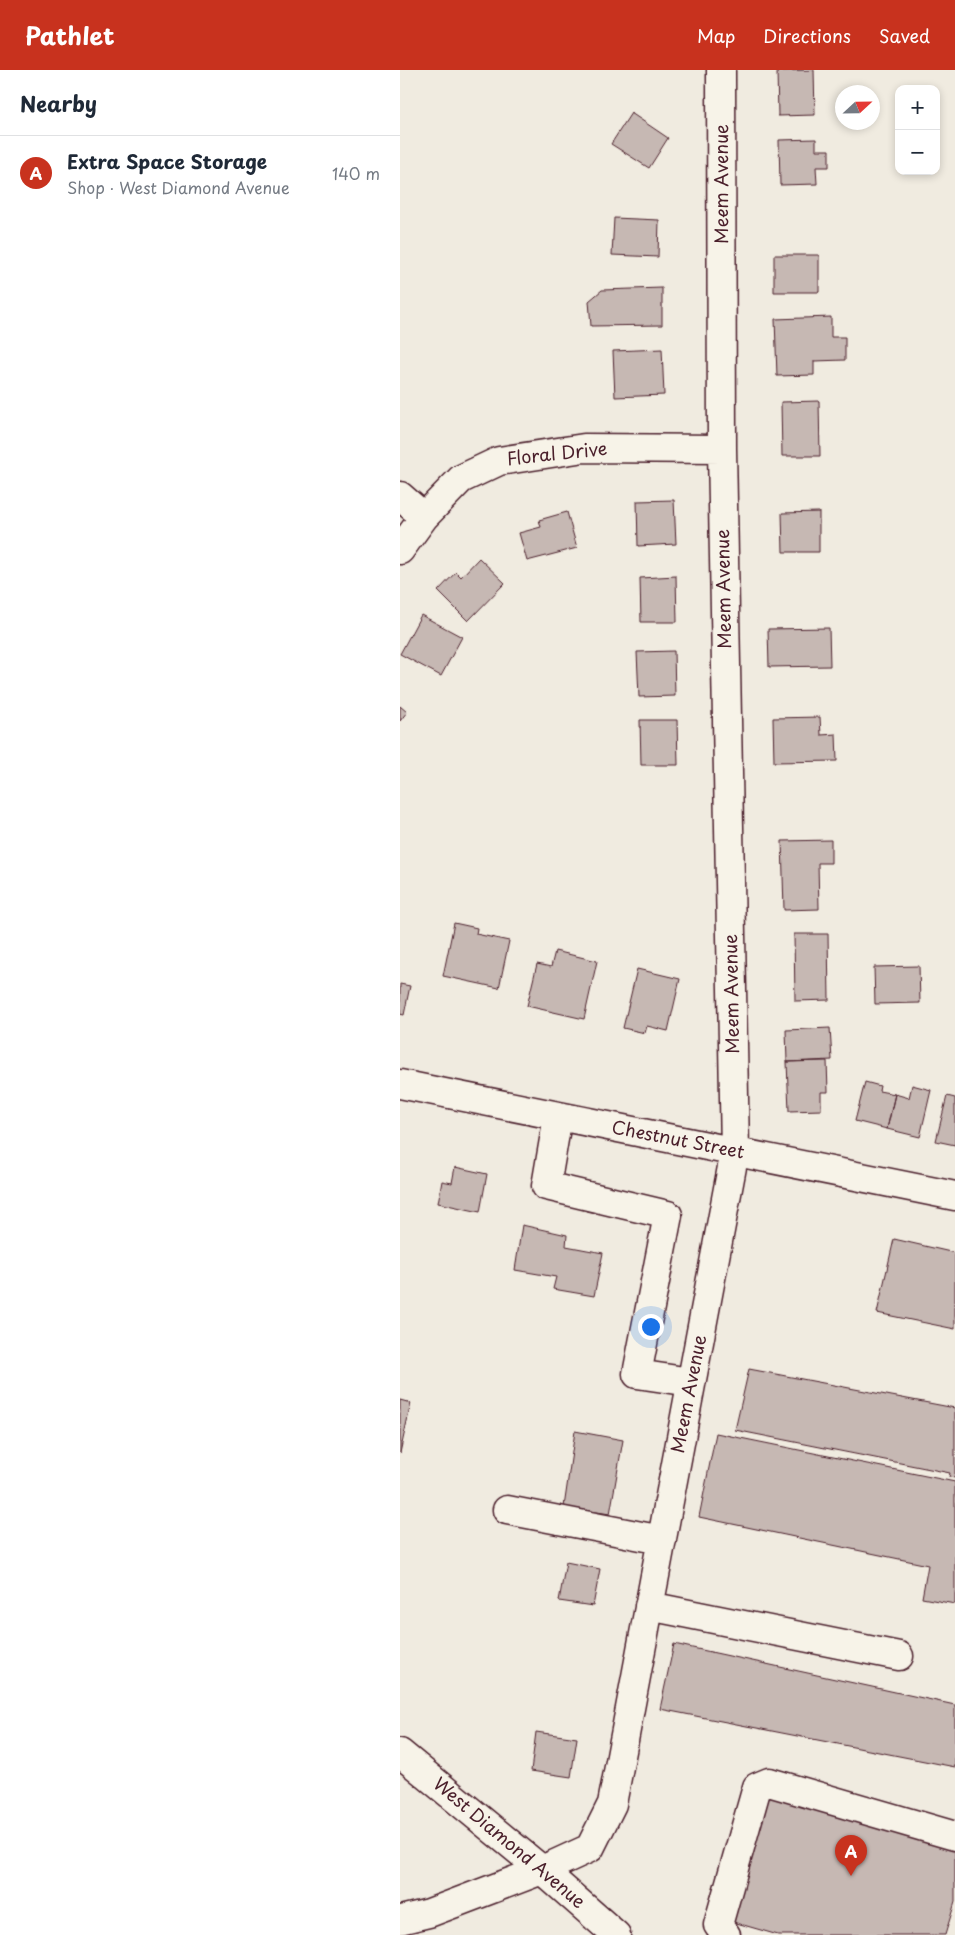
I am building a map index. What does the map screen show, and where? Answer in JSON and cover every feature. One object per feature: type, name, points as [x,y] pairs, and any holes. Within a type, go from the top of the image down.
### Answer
[{"type":"street","name":"Meem Avenue","points":[[400,1920],[429,1913],[542,1870],[590,1848],[612,1804],[735,1151],[722,449],[722,70]]},
{"type":"street","name":"Floral Drive","points":[[400,550],[424,517],[461,479],[499,461],[584,448],[722,449]]},
{"type":"street","points":[[400,496],[424,517]]},
{"type":"street","name":"Chestnut Street","points":[[400,1084],[955,1196]]},
{"type":"street","points":[[558,1116],[546,1186],[668,1215],[637,1374],[691,1382]]},
{"type":"street","points":[[507,1510],[662,1540]]},
{"type":"street","points":[[649,1606],[899,1656]]},
{"type":"street","name":"West Diamond Avenue","points":[[400,1753],[542,1870],[616,1935]]},
{"type":"street","points":[[726,1935],[718,1925],[758,1787],[768,1782],[955,1836]]},
{"type":"building","points":[[814,70],[815,115],[778,116],[777,71]]},
{"type":"building","points":[[631,113],[668,138],[649,168],[611,144]]},
{"type":"building","points":[[816,139],[816,150],[829,150],[829,167],[816,167],[817,184],[780,185],[779,140]]},
{"type":"building","points":[[614,218],[659,220],[658,257],[612,255]]},
{"type":"building","points":[[774,255],[819,255],[819,292],[774,292]]},
{"type":"building","points":[[662,288],[662,325],[591,326],[589,301],[602,290]]},
{"type":"building","points":[[831,317],[831,337],[845,337],[845,360],[814,361],[814,375],[777,376],[775,319]]},
{"type":"building","points":[[662,349],[664,395],[615,397],[613,351]]},
{"type":"building","points":[[819,401],[820,456],[782,456],[781,402]]},
{"type":"building","points":[[674,500],[676,544],[638,546],[637,501]]},
{"type":"building","points":[[567,512],[577,548],[527,561],[519,533],[541,527],[539,520]]},
{"type":"building","points":[[819,512],[819,552],[783,552],[782,513]]},
{"type":"building","points":[[479,558],[505,583],[468,621],[438,591],[456,572],[461,577]]},
{"type":"building","points":[[676,576],[677,622],[641,622],[640,578]]},
{"type":"building","points":[[421,615],[462,637],[441,676],[400,654]]},
{"type":"building","points":[[829,628],[830,666],[769,667],[768,629]]},
{"type":"building","points":[[674,651],[675,696],[639,697],[637,652]]},
{"type":"building","points":[[400,706],[407,712],[400,721]]},
{"type":"building","points":[[820,717],[821,735],[836,734],[837,761],[774,762],[773,718]]},
{"type":"building","points":[[640,720],[677,720],[678,765],[641,765]]},
{"type":"building","points":[[831,840],[831,863],[818,863],[819,909],[784,910],[782,841]]},
{"type":"building","points":[[454,923],[477,928],[476,934],[509,941],[499,988],[443,976]]},
{"type":"building","points":[[794,934],[828,934],[829,1000],[795,1001]]},
{"type":"building","points":[[555,951],[597,961],[584,1019],[527,1006],[537,964],[551,967]]},
{"type":"building","points":[[919,966],[920,1003],[875,1004],[874,967]]},
{"type":"building","points":[[637,969],[680,979],[668,1031],[647,1026],[645,1033],[623,1028]]},
{"type":"building","points":[[400,984],[410,986],[404,1015],[400,1014]]},
{"type":"building","points":[[830,1028],[832,1060],[787,1062],[786,1030]]},
{"type":"building","points":[[827,1061],[828,1092],[821,1092],[821,1110],[789,1111],[787,1062]]},
{"type":"building","points":[[865,1082],[880,1086],[879,1091],[895,1094],[887,1129],[855,1121]]},
{"type":"building","points":[[912,1085],[931,1090],[920,1137],[887,1129],[895,1094],[909,1098]]},
{"type":"building","points":[[947,1096],[955,1098],[955,1145],[936,1141]]},
{"type":"building","points":[[455,1167],[487,1174],[480,1212],[438,1203],[442,1181],[452,1183]]},
{"type":"building","points":[[522,1225],[567,1235],[566,1246],[603,1253],[594,1296],[553,1289],[556,1277],[515,1270]]},
{"type":"building","points":[[894,1239],[955,1253],[955,1329],[877,1313]]},
{"type":"building","points":[[749,1369],[955,1408],[955,1478],[949,1477],[950,1473],[735,1430]]},
{"type":"building","points":[[400,1400],[411,1403],[400,1453]]},
{"type":"building","points":[[575,1431],[623,1440],[610,1514],[564,1507]]},
{"type":"building","points":[[716,1433],[955,1482],[955,1604],[922,1598],[928,1565],[699,1517]]},
{"type":"building","points":[[566,1562],[600,1569],[593,1606],[559,1601]]},
{"type":"building","points":[[674,1644],[955,1705],[955,1767],[660,1709]]},
{"type":"building","points":[[536,1732],[577,1738],[571,1777],[531,1771]]},
{"type":"building","points":[[769,1797],[955,1850],[955,1902],[945,1935],[778,1935],[733,1922]]},
{"type":"place","name":"Extra Space Storage","points":[[851,1876]]}]
